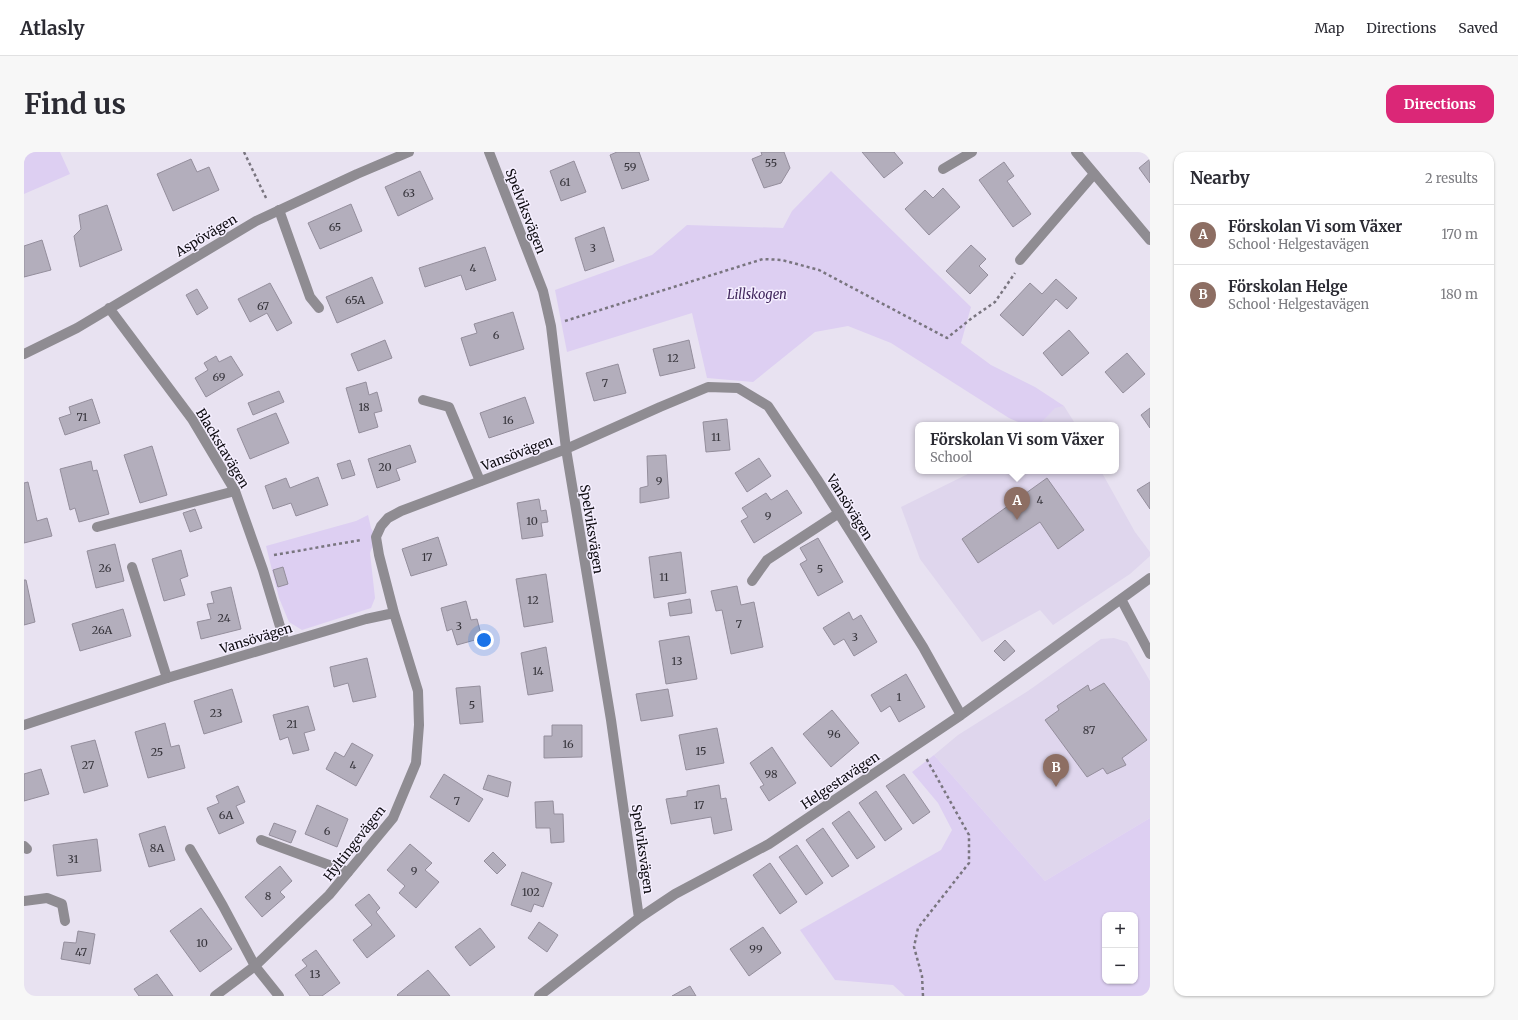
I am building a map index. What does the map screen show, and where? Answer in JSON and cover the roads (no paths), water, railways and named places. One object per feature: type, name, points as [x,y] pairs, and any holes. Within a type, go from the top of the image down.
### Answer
[{"type":"street","name":"Aspövägen","points":[[24,354],[77,328],[256,221],[357,174],[409,152]]},
{"type":"street","name":"Spelviksvägen","points":[[489,152],[543,291],[551,326],[566,449],[611,720],[639,918]]},
{"type":"street","points":[[943,169],[972,152]]},
{"type":"street","points":[[1076,152],[1150,240]]},
{"type":"street","points":[[1020,260],[1094,174]]},
{"type":"street","points":[[276,212],[310,297],[319,308]]},
{"type":"street","name":"Blackstavägen","points":[[109,308],[192,419],[235,491],[285,643]]},
{"type":"street","name":"Vansövägen","points":[[24,725],[167,678],[366,619],[394,614],[379,556],[376,538],[381,526],[388,518],[401,511],[566,449],[708,387],[738,388],[768,406],[839,513],[923,647],[961,715]]},
{"type":"street","points":[[423,400],[448,408],[480,481]]},
{"type":"street","points":[[97,527],[235,491]]},
{"type":"street","points":[[752,581],[766,560],[839,513]]},
{"type":"street","points":[[132,567],[167,678]]},
{"type":"street","name":"Helgestavägen","points":[[539,996],[639,918],[675,894],[769,844],[961,715],[1150,578]]},
{"type":"street","points":[[1121,599],[1150,654]]},
{"type":"street","name":"Hyltingevägen","points":[[215,996],[255,966],[329,896],[393,818],[416,763],[419,726],[418,690],[394,614]]},
{"type":"street","points":[[261,840],[348,872]]},
{"type":"street","points":[[190,849],[255,966],[279,996]]},
{"type":"street","points":[[24,901],[47,898],[62,904],[65,921]]},
{"type":"place","name":"Förskolan Vi som Växer","points":[[1017,520]]},
{"type":"place","name":"Förskolan Helge","points":[[1056,787]]},
{"type":"park label","name":"Lillskogen","points":[[757,294]]}]
